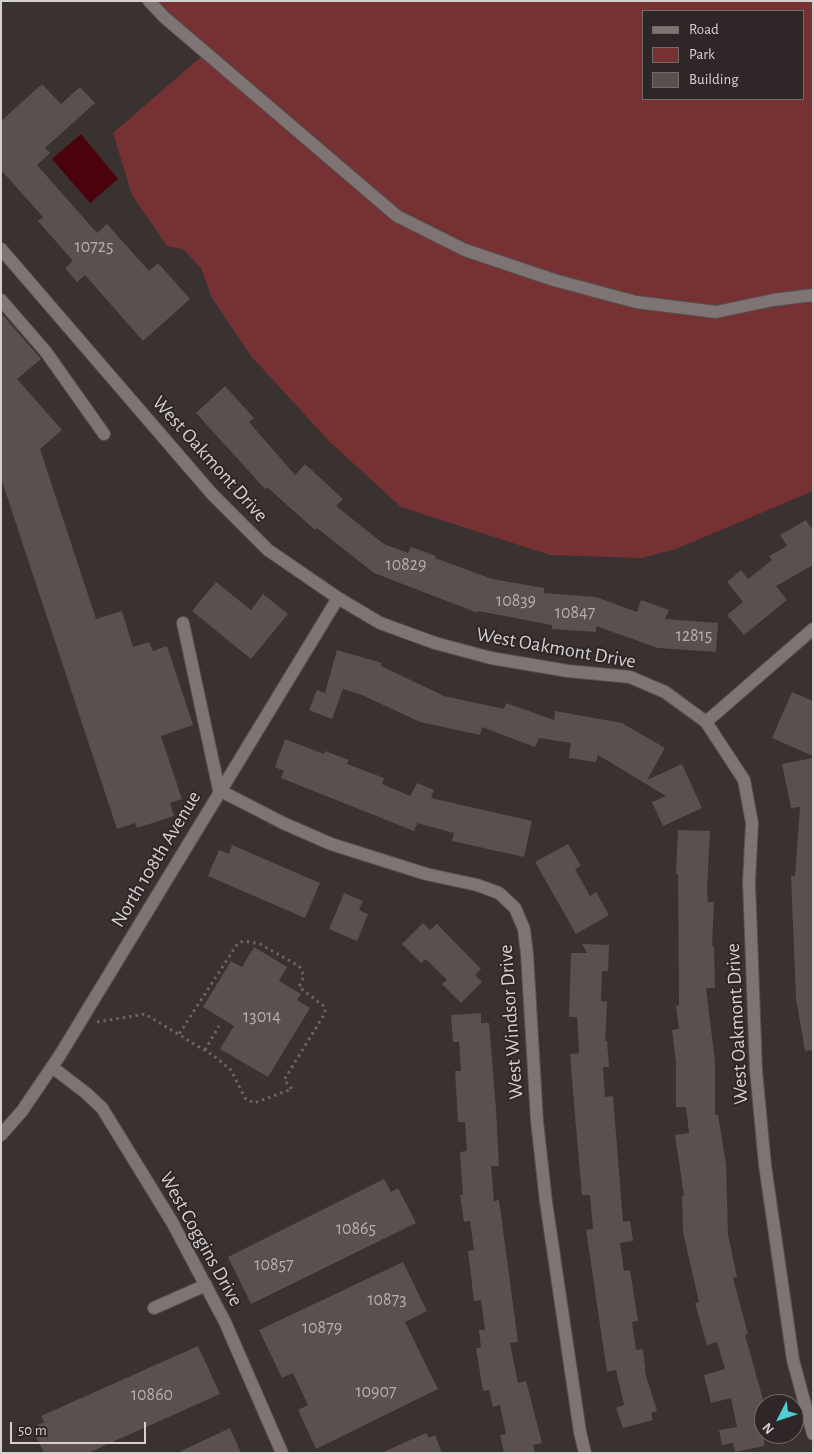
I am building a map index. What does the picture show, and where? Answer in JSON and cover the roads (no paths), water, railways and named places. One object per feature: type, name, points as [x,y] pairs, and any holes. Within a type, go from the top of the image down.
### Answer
[{"type":"street","points":[[150,1],[164,17],[398,216],[464,250],[554,280],[636,302],[716,312],[773,300],[813,295]]},
{"type":"street","name":"West Oakmont Drive","points":[[1,249],[212,494],[268,550],[338,598],[380,622],[434,643],[491,658],[568,671],[630,677],[665,692],[706,722],[744,780],[752,824],[750,882],[756,1070],[765,1165],[793,1360],[813,1434]]},
{"type":"street","points":[[1,300],[46,352],[104,434]]},
{"type":"street","name":"North 108th Avenue","points":[[1,1136],[22,1111],[52,1067],[219,790],[338,598]]},
{"type":"street","points":[[183,623],[219,790]]},
{"type":"street","points":[[706,722],[813,629]]},
{"type":"street","name":"West Windsor Drive","points":[[219,790],[283,823],[331,844],[426,874],[477,885],[499,893],[515,908],[524,929],[527,954],[535,1101],[546,1202],[580,1432],[585,1453]]},
{"type":"street","name":"West Coggins Drive","points":[[52,1067],[86,1092],[102,1108],[172,1222],[225,1322],[282,1453]]},
{"type":"street","points":[[154,1308],[206,1285]]}]
